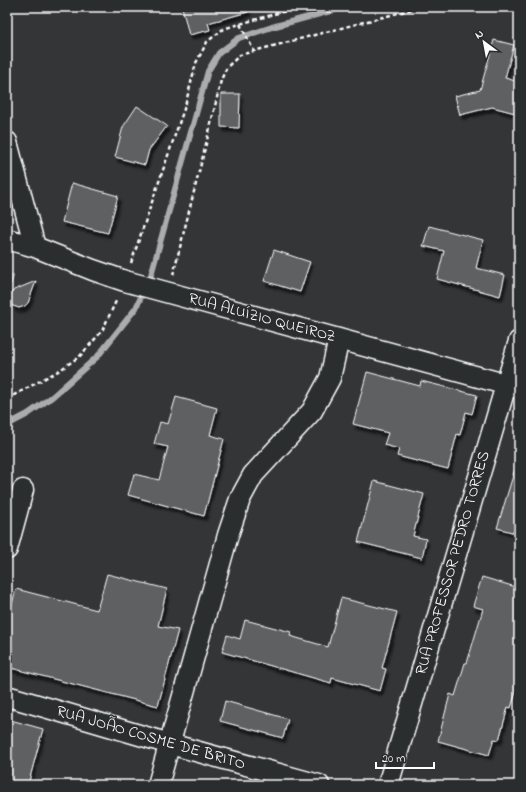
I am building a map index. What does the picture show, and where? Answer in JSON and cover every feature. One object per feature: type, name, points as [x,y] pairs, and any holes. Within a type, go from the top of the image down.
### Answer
[{"type":"street","points":[[7,142],[34,247]]},
{"type":"street","name":"RUA ALUÍZIO QUEIROZ","points":[[7,239],[34,247],[125,281],[513,386]]},
{"type":"street","points":[[158,785],[228,535],[240,499],[253,475],[312,411],[330,378],[339,339]]},
{"type":"street","name":"RUA PROFESSOR PEDRO TORRES","points":[[388,785],[513,386],[519,341]]},
{"type":"street","points":[[7,549],[23,490]]},
{"type":"street","name":"RUA JOÃO COSME DE BRITO","points":[[7,696],[170,744],[319,785]]},
{"type":"path","points":[[7,399],[60,370],[80,356],[102,331],[125,281],[185,106],[196,63],[207,42],[223,29],[299,7]]},
{"type":"path","points":[[169,293],[221,80],[227,66],[240,56],[254,51],[421,7]]},
{"type":"path","points":[[240,24],[254,51]]},
{"type":"shaded area","points":[[7,273],[14,275],[7,296]]},
{"type":"building","points":[[182,7],[248,7],[248,12],[208,23],[210,30],[189,35]]},
{"type":"building","points":[[494,40],[514,45],[505,78],[519,82],[519,114],[492,107],[460,115],[455,96],[480,90]]},
{"type":"building","points":[[221,94],[240,94],[239,128],[221,127]]},
{"type":"building","points":[[137,106],[167,126],[149,150],[145,165],[115,157],[123,127]]},
{"type":"building","points":[[72,183],[118,196],[108,233],[62,222]]},
{"type":"building","points":[[429,226],[483,240],[476,268],[505,275],[500,296],[437,279],[444,251],[423,246]]},
{"type":"building","points":[[274,250],[310,262],[300,292],[264,281]]},
{"type":"building","points":[[36,281],[28,303],[25,306],[19,308],[11,304],[9,298],[14,290]]},
{"type":"building","points":[[367,372],[420,386],[421,381],[477,395],[472,414],[466,412],[460,435],[457,434],[448,469],[397,456],[399,449],[384,445],[388,433],[353,424]]},
{"type":"building","points":[[176,397],[217,408],[210,435],[224,439],[204,516],[128,495],[134,474],[159,480],[168,447],[154,444],[160,422],[168,424]]},
{"type":"building","points":[[515,469],[519,470],[519,534],[497,528]]},
{"type":"building","points":[[374,481],[424,494],[413,536],[426,539],[422,558],[358,542]]},
{"type":"building","points":[[107,574],[167,589],[158,626],[178,630],[158,706],[7,667],[7,623],[16,589],[97,610]]},
{"type":"building","points":[[482,577],[519,588],[519,682],[511,708],[508,707],[499,740],[494,739],[489,755],[438,741],[450,694],[455,696],[465,663],[467,663],[483,609],[473,606]]},
{"type":"building","points":[[341,598],[397,612],[382,668],[386,669],[380,691],[332,678],[331,683],[222,652],[227,635],[240,639],[245,620],[291,632],[290,636],[328,647]]},
{"type":"building","points":[[225,701],[288,719],[283,738],[220,721]]},
{"type":"building","points":[[7,719],[43,729],[28,785],[7,785]]},
{"type":"waterway","points":[[7,425],[28,414],[52,397],[98,356],[136,308],[151,275],[208,71],[219,53],[239,38],[272,27],[345,7]]}]
